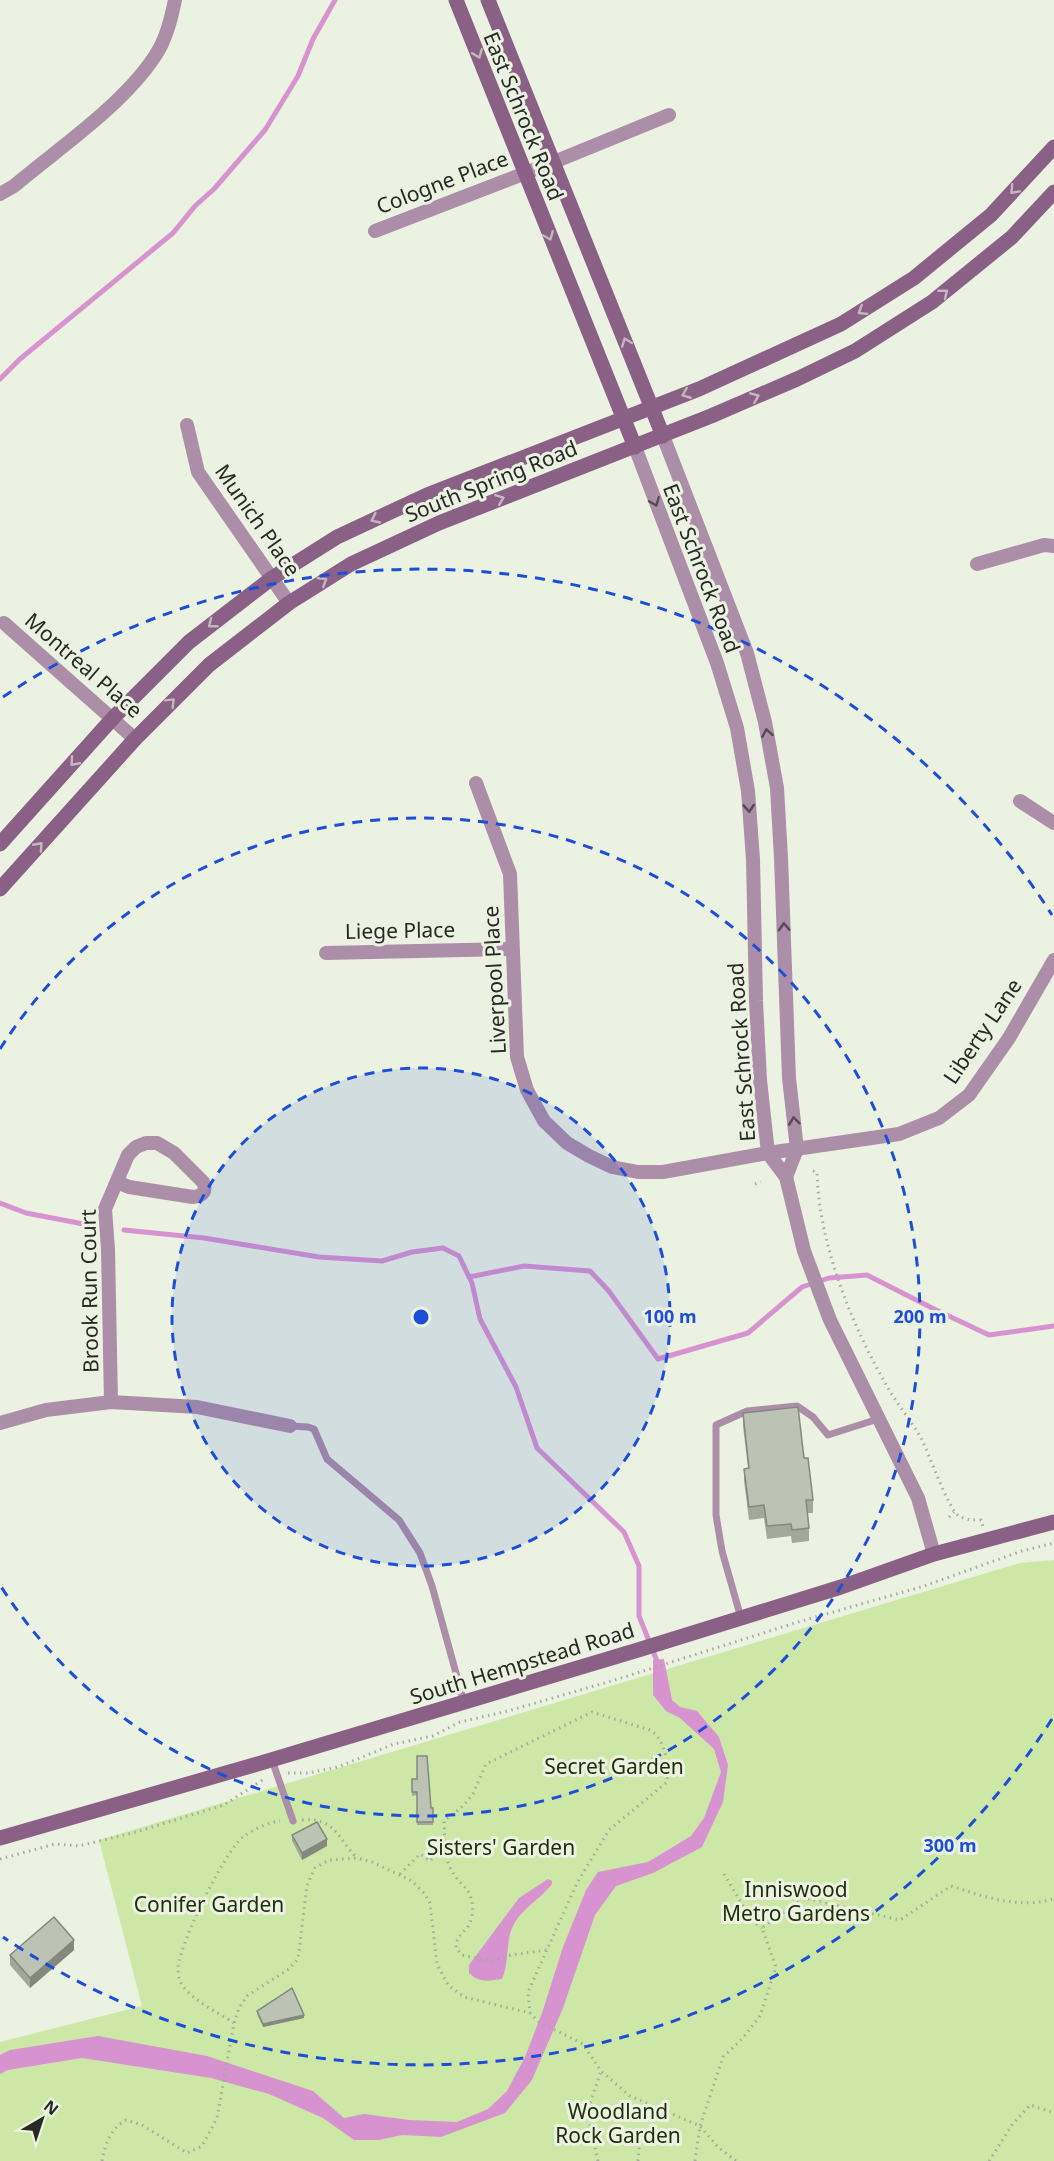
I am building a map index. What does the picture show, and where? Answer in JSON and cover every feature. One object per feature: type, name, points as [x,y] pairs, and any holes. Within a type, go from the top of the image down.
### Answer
[{"type":"main road","name":"East Schrock Road","points":[[456,0],[635,447]]},
{"type":"main road","name":"East Schrock Road","points":[[488,0],[663,436]]},
{"type":"main road","name":"South Spring Road","points":[[0,844],[113,718],[189,642],[272,578],[337,537],[427,495],[651,408],[784,352],[841,324],[914,278],[991,215],[1054,147]]},
{"type":"main road","name":"South Spring Road","points":[[0,889],[135,739],[209,665],[290,603],[351,564],[439,523],[663,436],[797,379],[855,351],[932,302],[1012,237],[1054,192]]},
{"type":"main road","name":"South Hempstead Road","points":[[0,1836],[274,1767],[465,1702],[840,1587],[934,1554],[1054,1522]]},
{"type":"street","points":[[0,194],[14,186],[118,100],[138,79],[157,55],[170,25],[175,0]]},
{"type":"street","name":"Cologne Place","points":[[375,231],[669,115]]},
{"type":"street","name":"Munich Place","points":[[187,425],[198,472],[290,603]]},
{"type":"street","name":"East Schrock Road","points":[[663,436],[747,653],[765,722],[777,788],[789,1078],[797,1149],[786,1178]]},
{"type":"street","name":"East Schrock Road","points":[[635,447],[713,653],[736,728],[748,791],[753,859],[759,1057],[768,1153],[786,1178],[804,1251],[830,1320],[918,1498],[934,1554]]},
{"type":"street","points":[[977,564],[1044,545],[1054,546]]},
{"type":"street","name":"Montreal Place","points":[[4,623],[135,739]]},
{"type":"street","name":"Liverpool Place","points":[[476,783],[510,874],[517,1057],[527,1090],[544,1121],[567,1143],[589,1156],[612,1167],[638,1172],[663,1172],[797,1149]]},
{"type":"street","points":[[1020,801],[1054,822]]},
{"type":"street","name":"Liege Place","points":[[326,953],[512,949]]},
{"type":"street","name":"Liberty Lane","points":[[797,1149],[899,1134],[939,1118],[969,1095],[1009,1038],[1054,960]]},
{"type":"street","name":"Brook Run Court","points":[[111,1402],[105,1209],[128,1155],[136,1147],[146,1143],[157,1143],[174,1153],[203,1182],[205,1187],[200,1196],[193,1197],[129,1187],[117,1182]]},
{"type":"street","points":[[0,1423],[46,1410],[111,1402],[197,1407],[290,1426]]},
{"type":"lane","points":[[741,1618],[722,1551],[716,1515],[716,1425],[747,1411],[797,1406],[813,1417],[828,1436],[878,1419]]},
{"type":"lane","points":[[290,1426],[314,1429],[327,1459],[399,1520],[420,1553],[432,1586],[465,1702]]},
{"type":"lane","points":[[274,1767],[293,1821]]},
{"type":"path","points":[[742,1130],[751,1130]]},
{"type":"path","points":[[815,1172],[822,1223],[860,1335],[889,1389],[920,1436],[954,1512],[968,1519],[981,1520]]},
{"type":"path","points":[[755,1184],[761,1182]]},
{"type":"path","points":[[949,1517],[954,1512]]},
{"type":"path","points":[[0,1859],[38,1847],[55,1844],[86,1845],[136,1832],[224,1805],[264,1780],[274,1767],[309,1773],[338,1767],[394,1744],[433,1736],[460,1722],[508,1712],[708,1652],[798,1622],[921,1587],[1022,1551],[1054,1543]]},
{"type":"path","points":[[530,2013],[528,1992],[547,1950],[577,1882],[609,1830],[667,1782],[666,1754],[655,1733],[650,1730],[592,1712],[486,1764],[473,1794],[464,1805],[444,1821],[449,1867],[468,1890],[474,1903],[470,1926],[456,1942],[456,1948],[462,1955],[490,1961],[511,1955],[547,1950]]},
{"type":"path","points":[[234,2023],[186,1991],[180,1980],[178,1968],[187,1936],[207,1893],[242,1838],[274,1821],[325,1822],[341,1836],[357,1858]]},
{"type":"path","points":[[400,1874],[420,1854],[430,1861],[445,1844]]},
{"type":"path","points":[[102,2161],[112,2132],[126,2120],[142,2125],[187,2153],[202,2146],[217,2118],[234,2023],[239,2008],[247,1996],[289,1969],[298,1959],[307,1885],[315,1868],[329,1860],[357,1858],[400,1874],[412,1881],[424,1893],[430,1903],[437,1964],[448,1985],[464,1997],[530,2013],[539,2022],[585,2046],[601,2071],[630,2096],[700,2126],[718,2147],[736,2161]]},
{"type":"path","points":[[695,2161],[700,2126],[723,2057],[744,2038],[760,2016],[776,1967],[762,1928],[752,1921],[724,1874]]},
{"type":"path","points":[[762,1928],[804,1898],[900,1920],[951,1886],[999,1902],[1038,1904],[1054,1899]]},
{"type":"path","points":[[597,2161],[587,2112],[601,2071]]},
{"type":"path","points":[[989,2161],[1012,2125],[1030,2105],[1051,2112],[1054,2110]]},
{"type":"path","points":[[638,2161],[640,2141],[650,2134],[663,2110]]},
{"type":"green space","name":"Inniswood Metro Gardens","points":[[1054,1560],[1054,2161],[0,2161],[0,2042],[142,2006],[99,1840],[1020,1563]]},
{"type":"shaded area","points":[[664,1659],[672,1700],[680,1707],[697,1711],[719,1737],[728,1765],[723,1802],[702,1847],[653,1873],[616,1886],[595,1915],[563,2008],[532,2080],[505,2113],[441,2137],[402,2135],[379,2140],[354,2140],[323,2118],[269,2094],[211,2078],[82,2058],[8,2070],[0,2074],[0,2055],[10,2050],[98,2036],[207,2056],[313,2091],[344,2118],[364,2114],[409,2120],[457,2122],[488,2109],[507,2091],[525,2057],[563,1947],[586,1890],[598,1872],[648,1862],[691,1836],[704,1818],[721,1772],[714,1749],[680,1718],[666,1711],[653,1695],[653,1660]]},
{"type":"shaded area","points":[[548,1879],[552,1881],[552,1884],[514,1924],[509,1937],[506,1967],[502,1979],[484,1980],[469,1973],[469,1965],[519,1898]]},
{"type":"building","points":[[798,1407],[804,1458],[808,1458],[813,1500],[806,1500],[809,1528],[792,1530],[791,1524],[767,1526],[764,1505],[749,1507],[744,1469],[749,1468],[743,1413]]},
{"type":"building","points":[[417,1756],[427,1756],[433,1822],[417,1822],[417,1792],[412,1792],[412,1779],[417,1779]]},
{"type":"building","points":[[317,1822],[327,1839],[302,1853],[292,1835]]},
{"type":"building","points":[[54,1917],[74,1940],[30,1978],[10,1955]]},
{"type":"building","points":[[292,1988],[304,2015],[263,2024],[257,2011]]},
{"type":"waterway","points":[[0,379],[20,359],[173,233],[195,206],[214,189],[265,130],[298,76],[313,39],[335,0]]},
{"type":"waterway","points":[[0,1203],[26,1213],[89,1225]]},
{"type":"waterway","points":[[124,1230],[204,1238],[319,1257],[382,1261],[412,1252],[443,1248],[459,1256],[472,1283],[480,1319],[516,1387],[537,1448],[624,1532],[639,1566],[639,1616],[659,1666]]},
{"type":"waterway","points":[[469,1277],[524,1266],[590,1271],[608,1290],[658,1359],[748,1333],[802,1287],[829,1278],[867,1275],[989,1335],[1054,1326]]},
{"type":"park label","name":"Secret Garden","points":[[614,1766]]},
{"type":"park label","name":"Sisters' Garden","points":[[501,1847]]},
{"type":"park label","name":"Conifer Garden","points":[[209,1904]]},
{"type":"park label","name":"Woodland Rock Garden","points":[[618,2123]]}]
